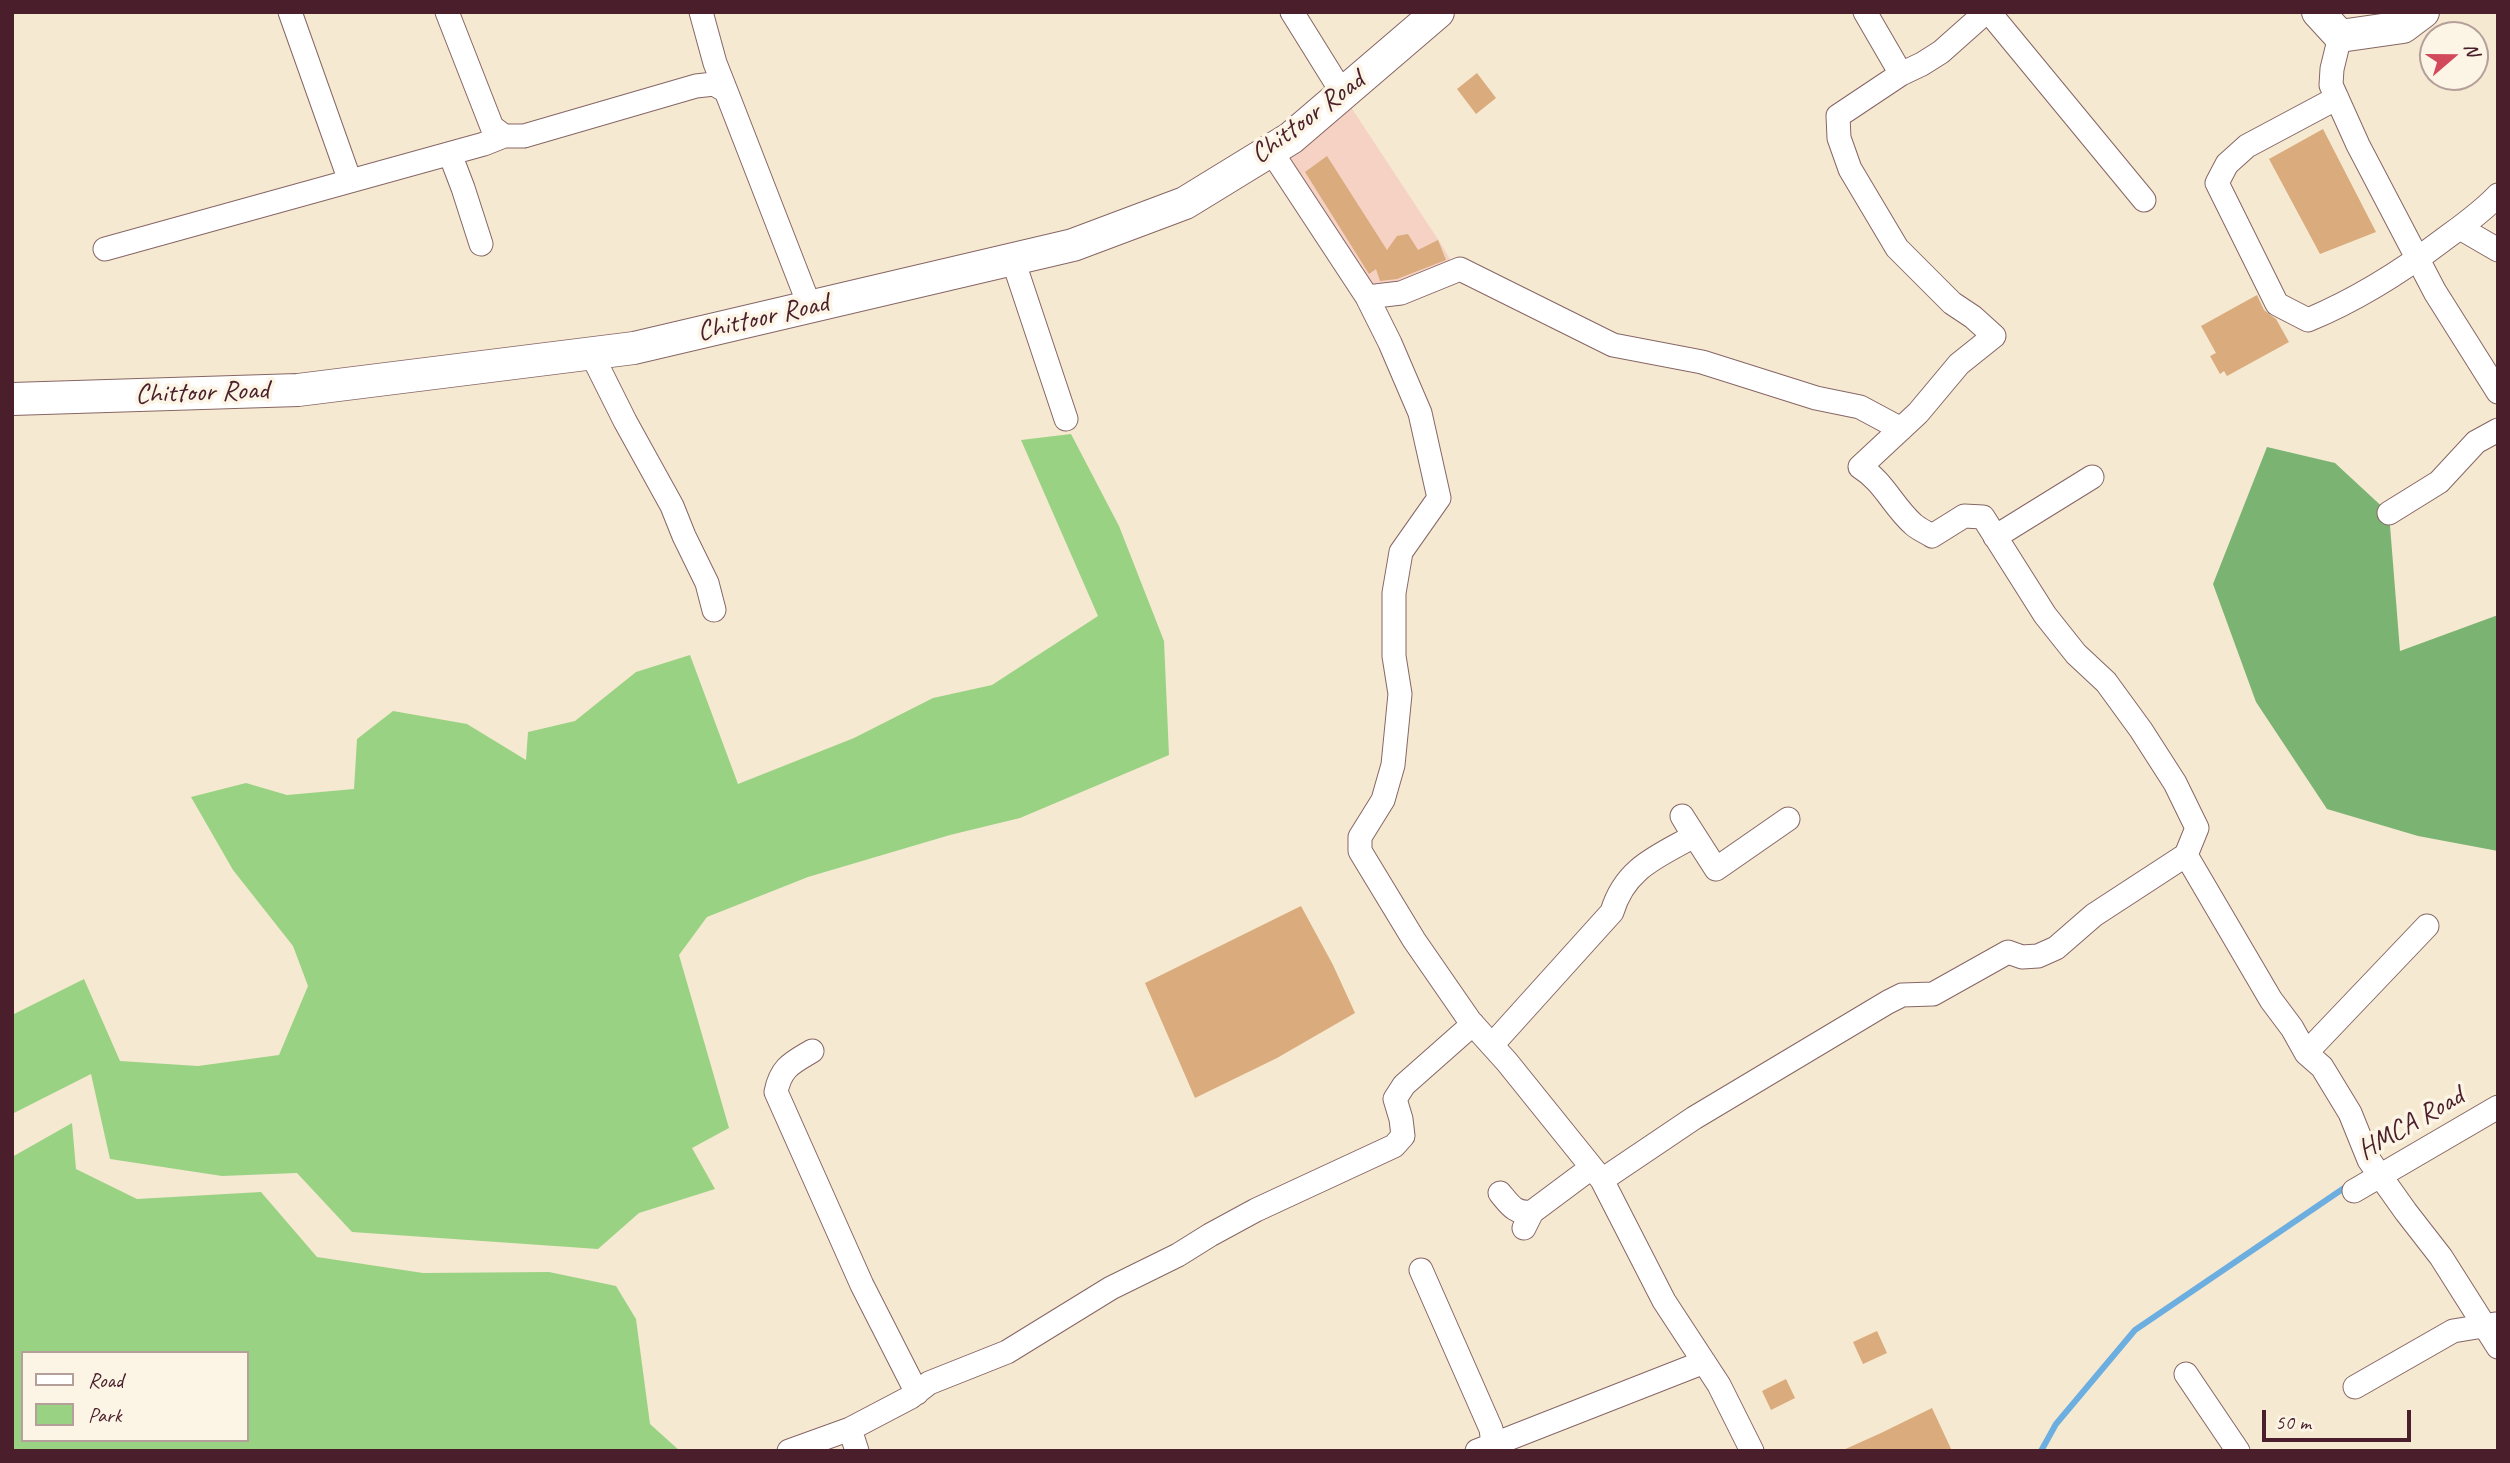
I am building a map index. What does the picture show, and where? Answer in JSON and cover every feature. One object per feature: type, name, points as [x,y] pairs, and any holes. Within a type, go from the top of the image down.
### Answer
[{"type":"main road","name":"Chittoor Road","points":[[12,399],[298,390],[634,348],[1073,246],[1185,203],[1271,151],[1291,138],[1438,12]]},
{"type":"main road","points":[[2318,12],[2340,36],[2403,27],[2423,12]]},
{"type":"street","points":[[290,12],[350,181]]},
{"type":"street","points":[[447,12],[492,127],[504,136]]},
{"type":"street","points":[[1292,12],[1343,94]]},
{"type":"street","points":[[1865,12],[1901,74]]},
{"type":"street","points":[[1500,1193],[1514,1210],[1528,1220],[1597,1174],[1888,1002],[1902,995],[1933,994],[2008,952],[2022,957],[2038,956],[2056,948],[2094,915],[2186,855],[2197,828],[2175,783],[2106,682],[2076,654],[2045,615],[1983,517],[1964,516],[1932,536],[1913,524],[1883,487],[1860,467],[1925,405],[1959,364],[1994,336],[1952,303],[1897,248],[1847,160],[1839,138],[1838,116],[1901,74],[1941,52],[1988,12],[2144,200]]},
{"type":"street","points":[[699,16],[810,307]]},
{"type":"street","points":[[2340,36],[2331,85],[2357,145],[2434,292],[2498,392]]},
{"type":"street","points":[[105,249],[504,136],[524,136],[696,86],[714,84],[726,91]]},
{"type":"street","points":[[2337,98],[2247,146],[2227,164],[2217,183],[2277,304],[2308,320],[2346,304],[2418,259],[2485,209],[2498,195]]},
{"type":"street","points":[[1271,151],[1367,297],[1420,413],[1439,498],[1401,552],[1394,593],[1394,656],[1400,694],[1394,765],[1383,800],[1360,837],[1360,851],[1414,940],[1472,1024],[1597,1174],[1664,1301],[1718,1385],[1752,1451]]},
{"type":"street","points":[[450,153],[481,244]]},
{"type":"street","points":[[2460,228],[2498,250]]},
{"type":"street","points":[[1013,260],[1066,419]]},
{"type":"street","points":[[1367,297],[1401,293],[1460,268],[1613,345],[1702,362],[1816,398],[1860,407],[1901,429]]},
{"type":"street","points":[[591,353],[672,506],[707,583],[714,610]]},
{"type":"street","points":[[2389,513],[2439,482],[2476,442],[2498,430]]},
{"type":"street","points":[[1995,537],[2092,477]]},
{"type":"street","points":[[1492,1045],[1612,912],[1617,896],[1639,867],[1694,836],[1682,816],[1716,869],[1788,819]]},
{"type":"street","points":[[2186,855],[2270,1000],[2292,1028],[2306,1053],[2322,1067],[2350,1113],[2369,1160],[2491,1325],[2498,1347]]},
{"type":"street","points":[[2306,1053],[2427,926]]},
{"type":"street","points":[[789,1451],[849,1429],[917,1393],[929,1383],[1007,1352],[1111,1288],[1178,1255],[1256,1210],[1394,1146],[1403,1136],[1402,1119],[1395,1099],[1404,1085],[1472,1024]]},
{"type":"street","points":[[812,1051],[789,1065],[779,1077],[776,1092],[862,1285],[917,1393]]},
{"type":"street","name":"HMCA Road","points":[[2354,1191],[2498,1107]]},
{"type":"street","points":[[1421,1270],[1491,1429],[1485,1447]]},
{"type":"street","points":[[2355,1387],[2454,1331],[2491,1325]]},
{"type":"street","points":[[1485,1447],[1704,1362]]},
{"type":"street","points":[[2186,1374],[2238,1451]]},
{"type":"street","points":[[849,1429],[857,1451]]},
{"type":"shaded area","points":[[1347,101],[1453,265],[1371,292],[1285,158]]},
{"type":"green space","points":[[1071,434],[1119,526],[1164,641],[1169,755],[1020,818],[950,835],[808,877],[707,917],[679,955],[729,1128],[692,1148],[715,1189],[639,1213],[598,1249],[352,1232],[297,1173],[222,1176],[110,1159],[91,1074],[12,1114],[12,1015],[84,979],[120,1061],[198,1066],[279,1055],[308,986],[293,946],[233,870],[191,797],[246,783],[287,795],[354,789],[357,739],[393,711],[467,724],[526,760],[528,732],[575,721],[636,672],[690,655],[738,784],[854,738],[933,698],[992,685],[1098,616],[1021,440]]},
{"type":"green space","points":[[2267,447],[2335,463],[2389,513],[2400,651],[2498,615],[2498,851],[2418,836],[2327,809],[2256,702],[2213,584]]},
{"type":"green space","points":[[72,1123],[76,1169],[137,1199],[261,1192],[317,1257],[423,1273],[549,1272],[616,1286],[636,1319],[650,1424],[680,1451],[12,1451],[12,1157]]},
{"type":"building","points":[[1477,73],[1496,98],[1476,114],[1457,89]]},
{"type":"building","points":[[2323,129],[2376,232],[2320,254],[2269,159]]},
{"type":"building","points":[[1327,156],[1387,250],[1397,236],[1408,234],[1418,250],[1438,240],[1446,260],[1397,279],[1380,281],[1376,269],[1369,274],[1305,172]]},
{"type":"building","points":[[2257,295],[2264,310],[2276,319],[2289,342],[2227,376],[2224,371],[2220,374],[2210,356],[2216,353],[2201,326]]},
{"type":"building","points":[[1301,906],[1355,1013],[1277,1058],[1195,1098],[1145,983]]},
{"type":"building","points":[[1877,1331],[1887,1353],[1863,1364],[1853,1342]]},
{"type":"building","points":[[1786,1379],[1795,1398],[1771,1410],[1762,1391]]},
{"type":"building","points":[[1932,1408],[1952,1451],[1841,1451],[1881,1433]]},
{"type":"waterway","points":[[2041,1451],[2056,1424],[2135,1330],[2350,1184]]}]
